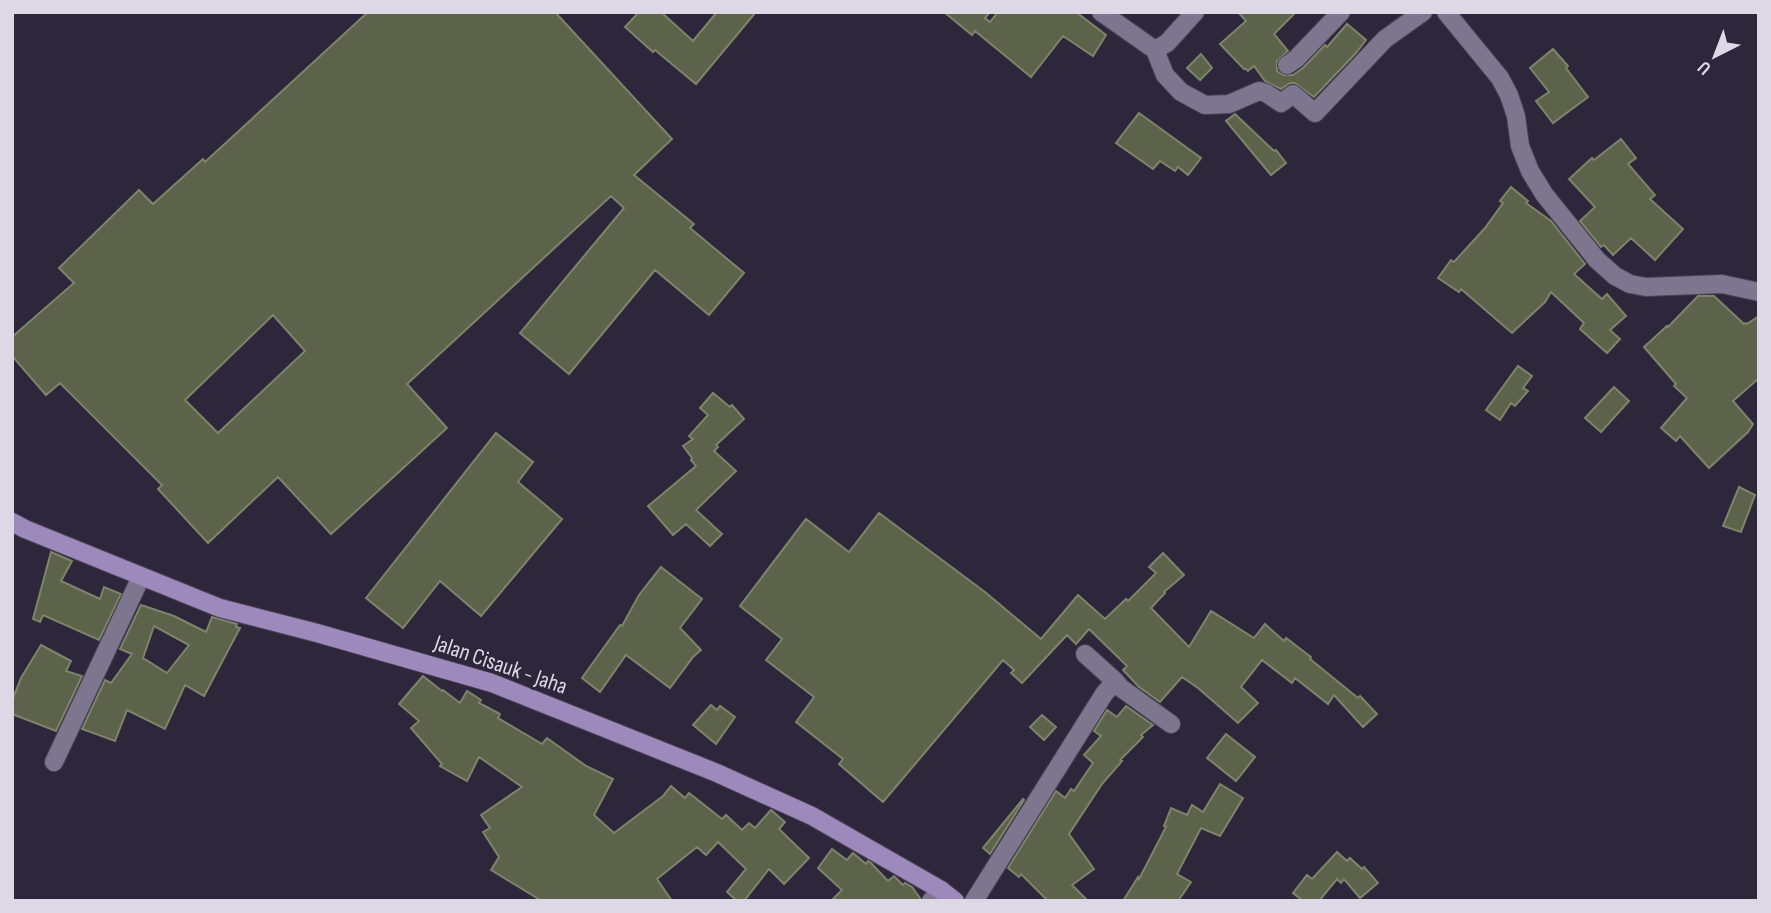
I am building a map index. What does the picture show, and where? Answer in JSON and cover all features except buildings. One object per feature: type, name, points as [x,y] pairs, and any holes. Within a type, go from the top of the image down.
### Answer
[{"type":"main road","name":"Jalan Cisauk - Jaha","points":[[12,522],[220,608],[492,683],[717,773],[800,811],[942,897]]},
{"type":"street","points":[[1101,12],[1155,50],[1165,75],[1181,92],[1205,105],[1229,104],[1259,91],[1281,103],[1293,94],[1315,113],[1385,40],[1423,12]]},
{"type":"street","points":[[1155,50],[1167,43],[1195,12]]},
{"type":"street","points":[[1287,65],[1341,12]]},
{"type":"street","points":[[1446,12],[1500,78],[1516,116],[1520,146],[1530,171],[1544,194],[1597,260],[1615,276],[1630,284],[1646,287],[1722,284],[1759,292]]},
{"type":"street","points":[[54,762],[141,576]]},
{"type":"street","points":[[1085,654],[1121,688],[1171,724]]},
{"type":"street","points":[[974,901],[1104,694],[1115,681]]}]
